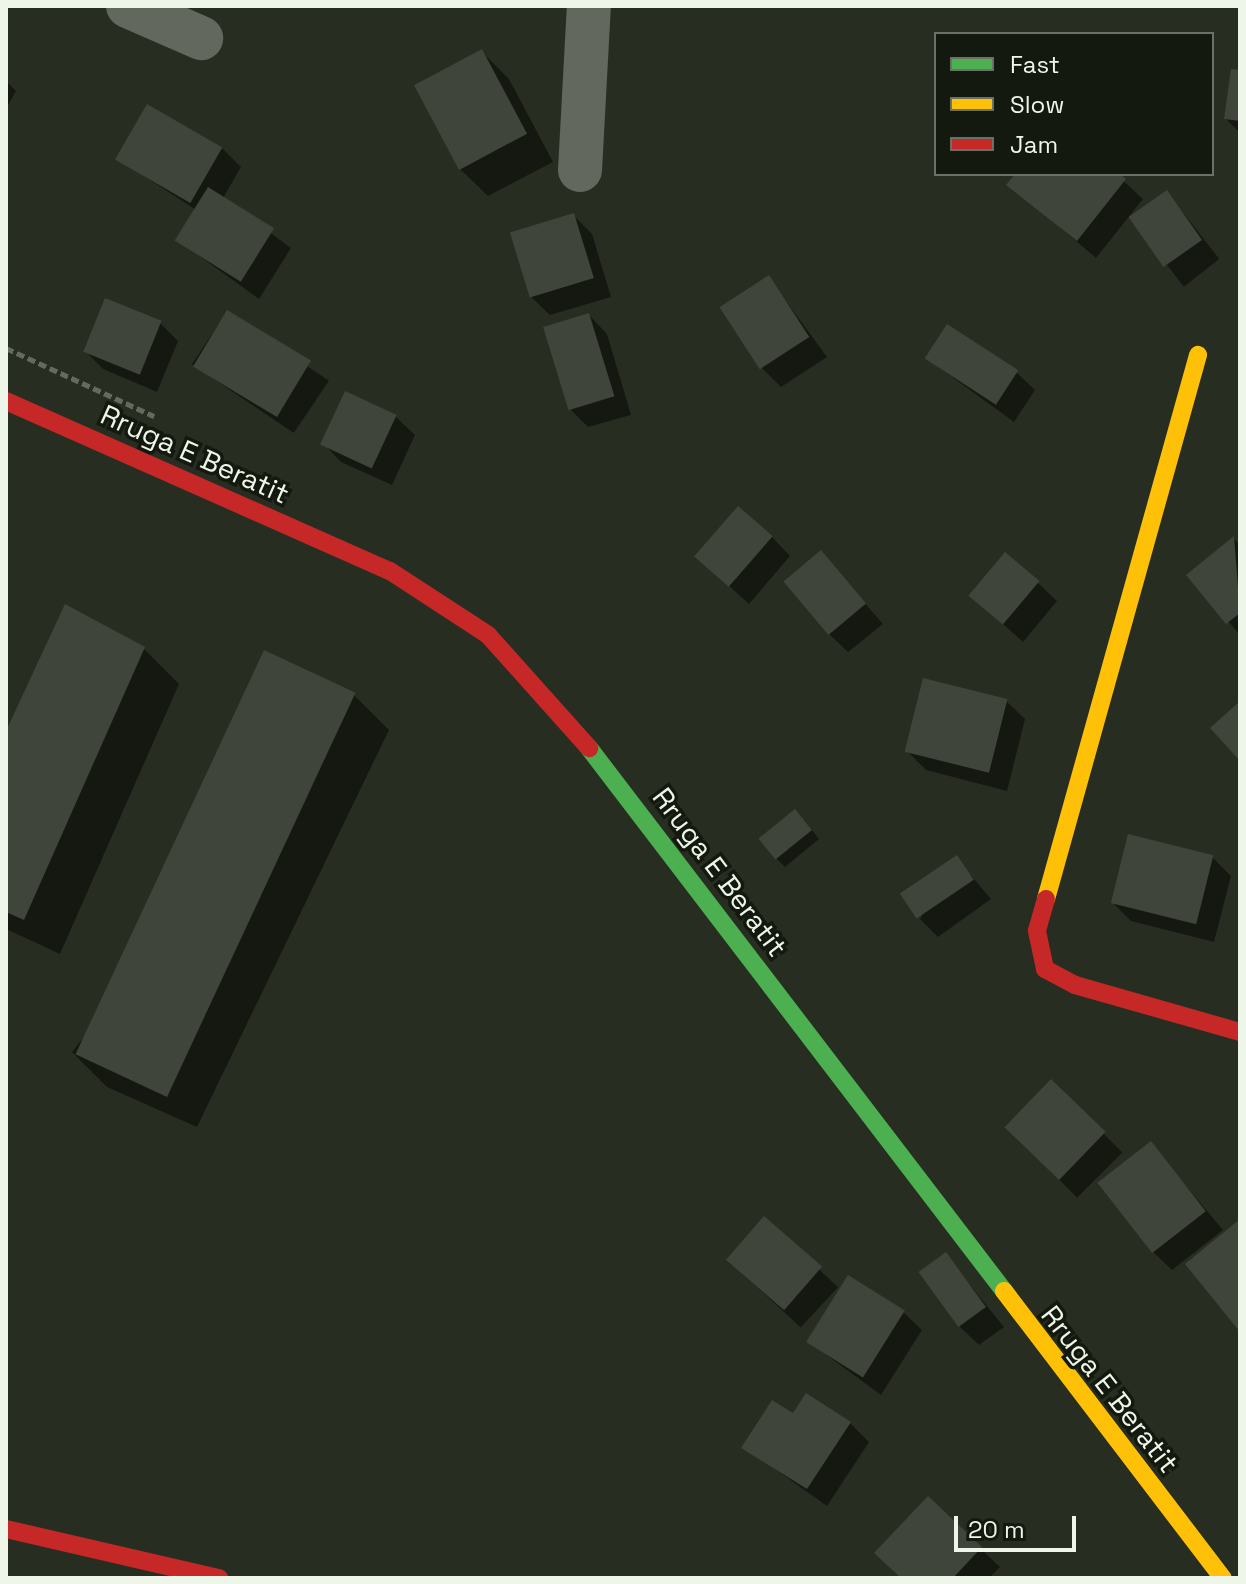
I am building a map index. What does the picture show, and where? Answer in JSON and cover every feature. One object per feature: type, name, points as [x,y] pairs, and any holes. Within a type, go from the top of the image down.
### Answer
[{"type":"main road","points":[[1198,355],[1037,931],[1045,969],[1075,985],[1237,1026]]},
{"type":"main road","name":"Rruga E Beratit","points":[[6,401],[390,571],[488,635],[568,720],[1223,1578]]},
{"type":"main road","points":[[6,1529],[219,1578]]},
{"type":"street","points":[[128,6],[201,38]]},
{"type":"street","points":[[580,170],[589,6]]},
{"type":"building","points":[[482,49],[527,134],[459,170],[414,85]]},
{"type":"building","points":[[1231,69],[1240,70],[1240,121],[1224,119]]},
{"type":"building","points":[[147,104],[222,148],[190,203],[115,159]]},
{"type":"building","points":[[1013,176],[1122,176],[1126,179],[1077,241],[1006,185]]},
{"type":"building","points":[[208,187],[274,228],[241,282],[175,240]]},
{"type":"building","points":[[1167,190],[1202,240],[1163,267],[1128,217]]},
{"type":"building","points":[[574,213],[594,278],[530,298],[510,233]]},
{"type":"building","points":[[769,275],[809,337],[760,369],[720,307]]},
{"type":"building","points":[[105,298],[162,321],[140,375],[83,352]]},
{"type":"building","points":[[227,310],[311,360],[277,417],[193,367]]},
{"type":"building","points":[[589,313],[614,396],[569,410],[543,327]]},
{"type":"building","points":[[947,324],[1018,370],[996,405],[925,358]]},
{"type":"building","points":[[345,391],[397,415],[372,469],[320,444]]},
{"type":"building","points":[[738,506],[773,536],[729,587],[694,557]]},
{"type":"building","points":[[1234,536],[1240,613],[1226,624],[1186,575]]},
{"type":"building","points":[[821,550],[866,604],[828,635],[783,581]]},
{"type":"building","points":[[1005,552],[1039,581],[1003,625],[968,596]]},
{"type":"building","points":[[65,604],[145,647],[24,920],[6,912],[6,731]]},
{"type":"building","points":[[264,650],[356,693],[167,1097],[76,1054]]},
{"type":"building","points":[[923,678],[1007,699],[989,773],[905,752]]},
{"type":"building","points":[[1240,701],[1240,761],[1210,728]]},
{"type":"building","points":[[795,809],[812,830],[775,860],[758,839]]},
{"type":"building","points":[[1128,834],[1213,855],[1196,924],[1111,903]]},
{"type":"building","points":[[957,855],[974,880],[917,918],[900,894]]},
{"type":"building","points":[[1051,1079],[1106,1132],[1059,1180],[1004,1127]]},
{"type":"building","points":[[1151,1141],[1206,1211],[1152,1253],[1097,1183]]},
{"type":"building","points":[[764,1216],[822,1267],[784,1310],[726,1260]]},
{"type":"building","points":[[1240,1219],[1240,1332],[1185,1264]]},
{"type":"building","points":[[946,1252],[986,1307],[958,1327],[918,1272]]},
{"type":"building","points":[[848,1275],[905,1311],[863,1378],[806,1342]]},
{"type":"building","points":[[806,1393],[851,1422],[807,1489],[741,1448],[772,1400],[793,1413]]},
{"type":"building","points":[[928,1496],[982,1547],[953,1578],[901,1578],[874,1553]]},
{"type":"traffic: fast","points":[[589,748],[1004,1291]]},
{"type":"traffic: slow","points":[[1046,899],[1198,355]]},
{"type":"traffic: slow","points":[[1004,1291],[1223,1578]]},
{"type":"traffic: jam","points":[[6,401],[390,571],[488,635],[589,748]]},
{"type":"traffic: jam","points":[[1046,899],[1037,931],[1045,969],[1075,985],[1240,1032]]},
{"type":"traffic: jam","points":[[6,1529],[219,1578]]}]
